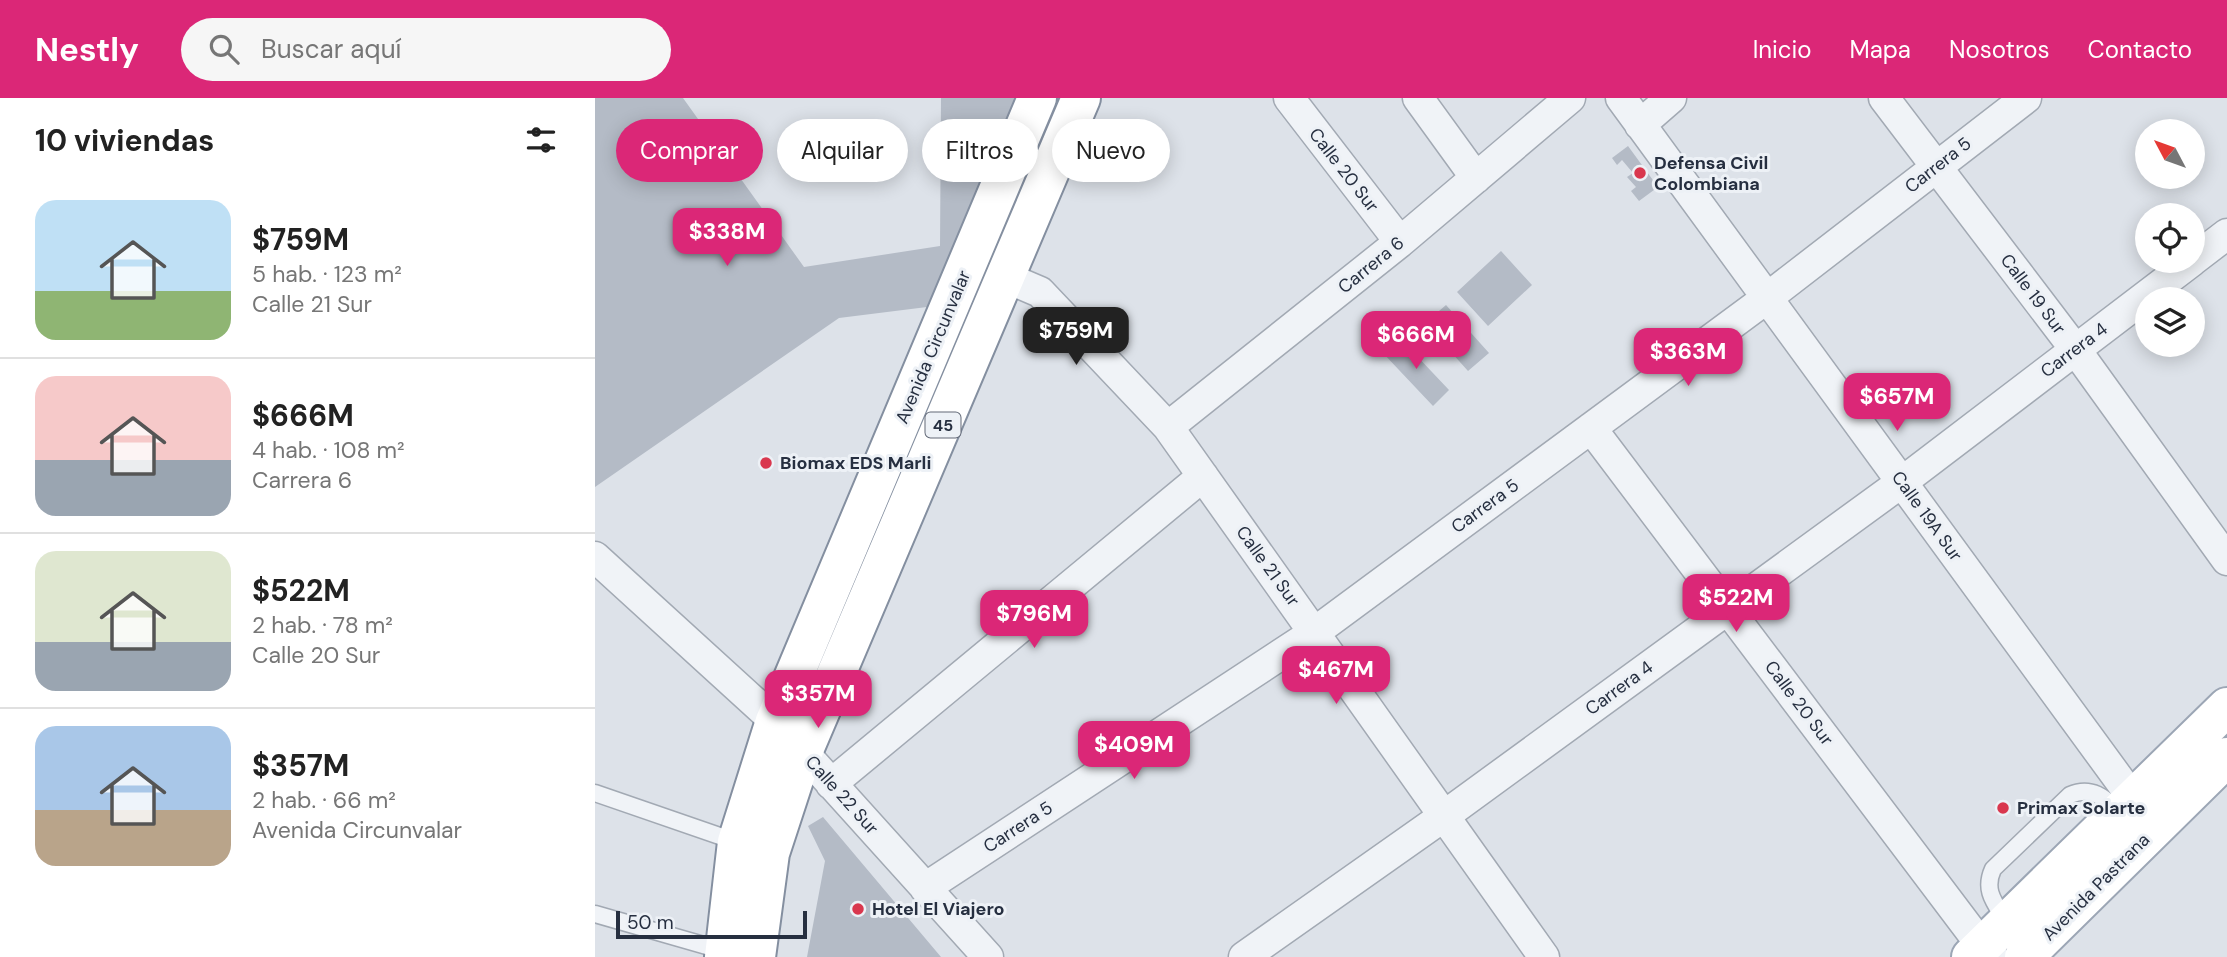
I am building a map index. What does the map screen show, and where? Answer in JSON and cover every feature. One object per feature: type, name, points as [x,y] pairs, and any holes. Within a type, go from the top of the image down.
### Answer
[{"type":"main road","name":"Avenida Circunvalar","points":[[735,955],[737,842],[775,721],[1037,98]]},
{"type":"main road","name":"45","points":[[735,955],[803,752],[1081,98]]},
{"type":"main road","points":[[941,329],[978,344]]},
{"type":"main road","name":"Avenida Pastrana","points":[[2024,957],[2137,812],[2227,707]]},
{"type":"main road","name":"Avenida Pastrana","points":[[1988,946],[2137,812],[2227,757]]},
{"type":"street","name":"Calle 20 Sur","points":[[1289,98],[1400,242]]},
{"type":"street","points":[[1418,98],[1476,178]]},
{"type":"street","name":"Carrera 6","points":[[1168,427],[1400,242],[1570,98]]},
{"type":"street","name":"Calle 19A Sur","points":[[1621,98],[1902,482],[2137,812]]},
{"type":"street","points":[[1640,125],[1671,98]]},
{"type":"street","name":"Calle 19 Sur","points":[[1884,98],[2075,349],[2227,560]]},
{"type":"street","name":"Carrera 5","points":[[925,888],[1315,632],[1767,298],[2026,98]]},
{"type":"street","name":"Carrera 4","points":[[2205,250],[2227,234]]},
{"type":"street","name":"Carrera 4","points":[[1244,957],[1444,816],[1902,482],[2175,273]]},
{"type":"street","name":"Calle 21 Sur","points":[[1006,277],[1040,292],[1168,427],[1544,957]]},
{"type":"street","name":"Calle 20 Sur","points":[[1591,428],[1988,946]]},
{"type":"street","points":[[831,784],[1203,476]]},
{"type":"street","name":"Calle 22 Sur","points":[[595,557],[775,721],[988,957]]},
{"type":"lane","points":[[595,793],[737,842]]},
{"type":"lane","points":[[595,914],[735,955]]},
{"type":"building","points":[[595,98],[683,98],[698,119],[616,119],[616,182],[743,182],[804,267],[940,246],[940,182],[980,182],[927,307],[839,318],[595,487]]},
{"type":"building","points":[[941,98],[1016,98],[1007,119],[941,119]]},
{"type":"building","name":"Defensa Civil Colombiana","points":[[1628,146],[1658,187],[1639,201],[1631,191],[1636,187],[1627,177],[1633,173],[1622,160],[1617,165],[1612,158]]},
{"type":"building","points":[[1501,251],[1532,285],[1488,326],[1457,292]]},
{"type":"building","points":[[1446,305],[1489,353],[1468,371],[1425,323]]},
{"type":"building","points":[[1398,336],[1449,390],[1433,406],[1382,352]]},
{"type":"building","name":"Hotel El Viajero","points":[[823,817],[941,957],[807,957],[825,861],[808,826]]},
{"type":"place","name":"Defensa Civil Colombiana","points":[[1640,173]]},
{"type":"place","name":"Biomax EDS Marli","points":[[766,463]]},
{"type":"place","name":"Primax Solarte","points":[[2003,808]]},
{"type":"place","name":"Hotel El Viajero","points":[[858,909]]}]
